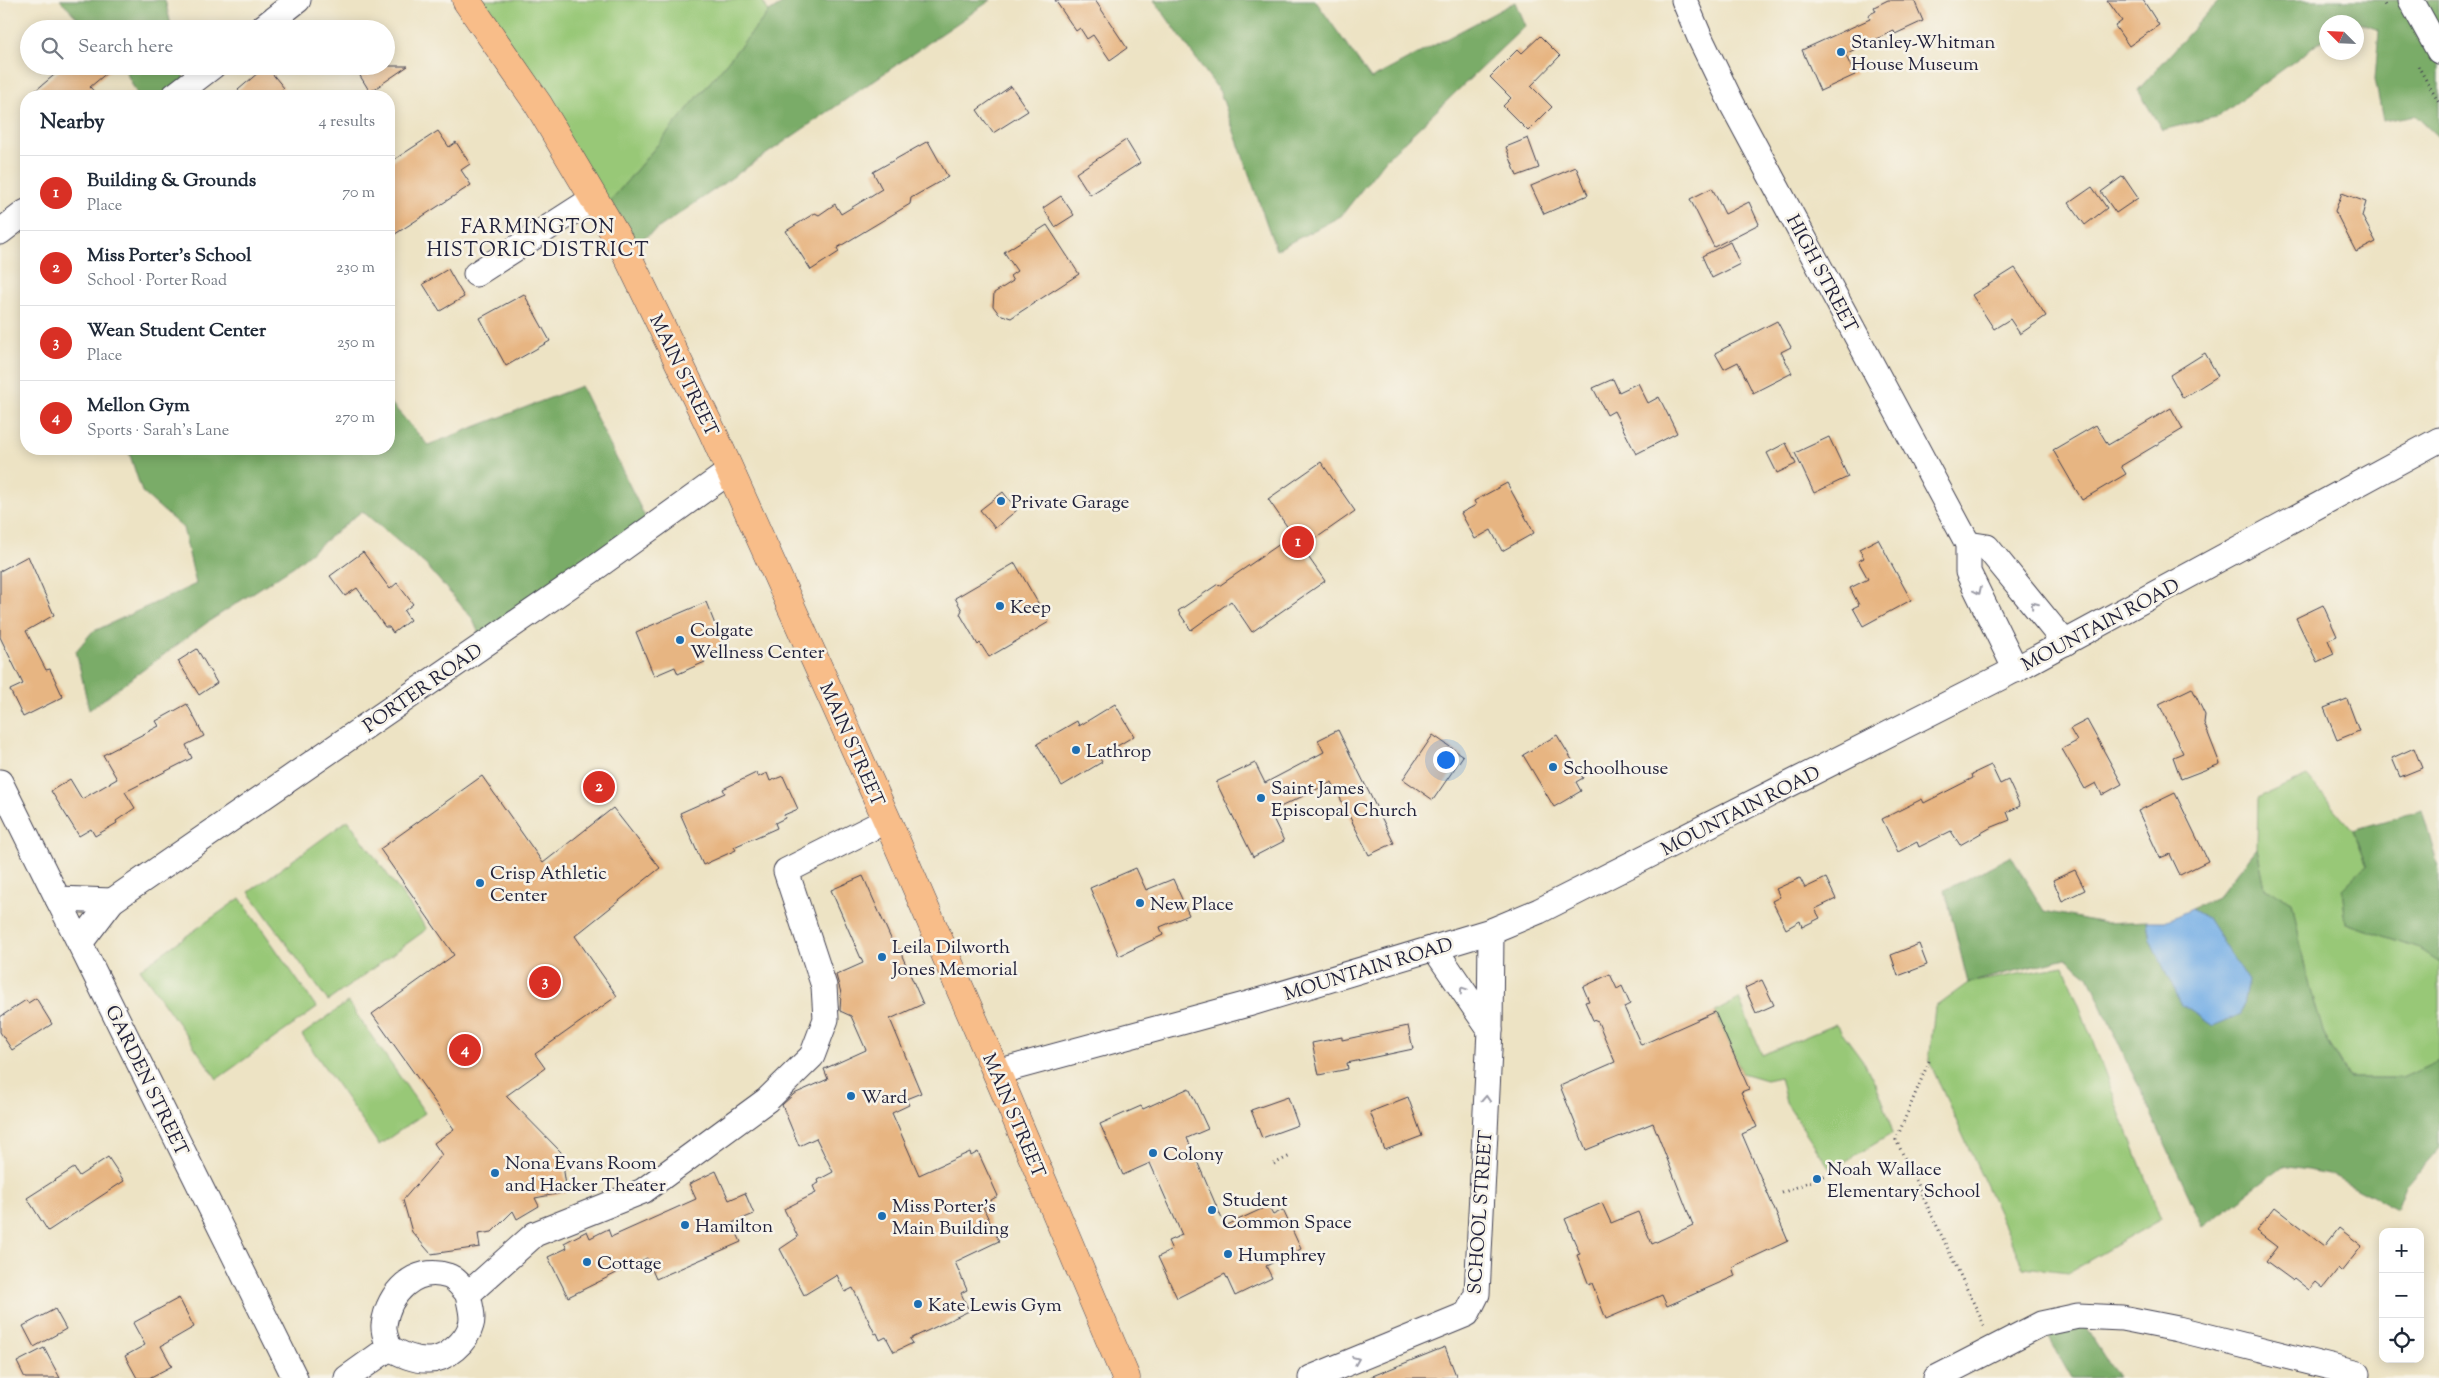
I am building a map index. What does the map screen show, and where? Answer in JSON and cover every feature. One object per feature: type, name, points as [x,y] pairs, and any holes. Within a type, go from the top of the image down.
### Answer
[{"type":"highway","name":"MAIN STREET","points":[[466,0],[538,104],[625,251],[730,470],[887,820],[997,1072],[1126,1378]]},
{"type":"street","points":[[272,20],[298,0]]},
{"type":"street","name":"HIGH STREET","points":[[1684,0],[1732,104],[1968,544],[1968,572],[2016,670]]},
{"type":"street","points":[[2410,0],[2439,51]]},
{"type":"street","points":[[182,90],[201,75]]},
{"type":"street","points":[[476,274],[594,198]]},
{"type":"street","points":[[0,232],[20,217]]},
{"type":"street","name":"MOUNTAIN ROAD","points":[[997,1072],[1248,1004],[1491,931],[1548,907],[2016,670],[2439,440]]},
{"type":"street","name":"PORTER ROAD","points":[[80,943],[112,901],[582,576],[730,470]]},
{"type":"street","points":[[1968,544],[1987,547],[2065,643]]},
{"type":"street","name":"GARDEN STREET","points":[[0,782],[295,1378]]},
{"type":"street","points":[[468,1294],[535,1234],[643,1191],[767,1100],[812,1056],[826,1019],[824,986],[786,871],[887,820]]},
{"type":"street","points":[[58,899],[112,901]]},
{"type":"street","name":"SCHOOL STREET","points":[[1311,1378],[1467,1314],[1477,1294],[1490,1030],[1491,931]]},
{"type":"street","points":[[1434,948],[1490,1030]]},
{"type":"street","points":[[424,1273],[450,1276],[468,1294],[472,1324],[462,1343],[446,1355],[430,1360],[404,1356],[389,1348],[384,1326],[389,1304],[404,1284],[424,1273]]},
{"type":"street","points":[[1936,1378],[2041,1324],[2078,1316],[2122,1318],[2178,1329],[2358,1374]]},
{"type":"street","points":[[347,1378],[389,1348]]},
{"type":"path","points":[[1929,1061],[1896,1140],[1987,1331]]},
{"type":"path","points":[[1274,1164],[1290,1156]]},
{"type":"path","points":[[1782,1193],[1826,1175]]},
{"type":"green space","points":[[60,0],[165,0],[170,20],[79,20]]},
{"type":"green space","points":[[480,0],[762,0],[769,12],[602,211]]},
{"type":"green space","points":[[788,0],[991,0],[625,251],[602,211],[769,12]]},
{"type":"green space","points":[[1154,0],[1315,0],[1371,79],[1515,2],[1525,26],[1386,159],[1341,216],[1276,250],[1220,92]]},
{"type":"green space","points":[[2219,0],[2439,0],[2439,138],[2415,115],[2383,121],[2375,79],[2379,30],[2364,25],[2364,15],[2319,15],[2319,43],[2219,116],[2162,130],[2138,90]]},
{"type":"green space","points":[[128,75],[183,75],[187,90],[135,90]]},
{"type":"green space","points":[[581,386],[650,527],[484,645],[472,618],[426,565],[362,511],[294,566],[208,622],[89,710],[76,651],[92,632],[196,584],[183,528],[142,492],[130,455],[395,455],[395,408],[428,445]]},
{"type":"green space","points":[[2307,776],[2353,830],[2367,865],[2342,889],[2346,923],[2416,947],[2439,962],[2439,1061],[2402,1078],[2350,1078],[2324,1035],[2305,968],[2292,901],[2265,888],[2257,848],[2258,798]]},
{"type":"green space","points":[[2422,810],[2439,870],[2439,962],[2416,947],[2346,923],[2342,889],[2367,865],[2353,830]]},
{"type":"green space","points":[[348,820],[427,929],[328,1001],[249,892]]},
{"type":"green space","points":[[2257,848],[2265,888],[2292,901],[2305,968],[2324,1035],[2349,1078],[2402,1078],[2439,1061],[2439,1148],[2406,1186],[2397,1209],[2330,1174],[2284,1166],[2203,1227],[2088,976],[2066,958],[1968,983],[1945,890],[2011,856],[2044,911],[2104,923],[2147,921],[2150,940],[2207,918],[2192,909],[2217,898]]},
{"type":"green space","points":[[240,898],[317,1008],[217,1079],[140,969]]},
{"type":"green space","points":[[2064,966],[2161,1219],[2069,1272],[2023,1267],[1929,1061],[1935,1007],[1968,983]]},
{"type":"green space","points":[[1739,999],[1762,1055],[1836,1024],[1864,1062],[1882,1098],[1893,1133],[1831,1170],[1786,1103],[1780,1077],[1766,1080],[1742,1073],[1715,1012]]},
{"type":"green space","points":[[348,1002],[425,1113],[379,1145],[302,1035]]},
{"type":"green space","points":[[2078,1316],[2118,1378],[2072,1378],[2041,1324]]},
{"type":"water","points":[[2192,909],[2207,918],[2248,981],[2241,1014],[2213,1026],[2182,1005],[2150,940],[2147,921],[2165,921]]},
{"type":"building","points":[[1055,0],[1095,0],[1127,48],[1110,60],[1093,35],[1087,39],[1080,28],[1076,31]]},
{"type":"building","points":[[1888,0],[1914,0],[1923,21],[1895,34],[1894,31],[1845,54],[1855,75],[1820,91],[1802,50],[1870,19],[1868,15],[1876,11],[1874,7]]},
{"type":"building","points":[[2107,0],[2143,0],[2159,25],[2129,46],[2115,26],[2122,21]]},
{"type":"building","points":[[1540,36],[1560,56],[1531,86],[1552,107],[1528,131],[1503,106],[1511,98],[1490,77],[1518,49],[1522,53]]},
{"type":"building","points":[[395,66],[408,66],[395,75]]},
{"type":"building","points":[[54,75],[104,75],[90,87],[93,90],[36,90]]},
{"type":"building","points":[[256,75],[273,75],[284,88],[282,90],[238,90]]},
{"type":"building","points":[[360,75],[395,75],[373,90],[369,90]]},
{"type":"building","points":[[1011,86],[1028,111],[993,133],[977,110]]},
{"type":"building","points":[[438,131],[449,147],[456,142],[470,164],[461,170],[471,185],[395,234],[395,159]]},
{"type":"building","points":[[1528,138],[1539,168],[1517,176],[1506,147]]},
{"type":"building","points":[[1126,140],[1140,163],[1090,195],[1076,173]]},
{"type":"building","points":[[928,141],[948,177],[911,198],[910,204],[837,248],[839,252],[811,270],[786,231],[815,213],[819,215],[835,204],[841,214],[882,189],[873,172]]},
{"type":"building","points":[[1576,167],[1588,195],[1544,214],[1531,186]]},
{"type":"building","points":[[2123,176],[2138,198],[2116,213],[2101,192]]},
{"type":"building","points":[[2092,187],[2107,208],[2085,225],[2069,203]]},
{"type":"building","points":[[1712,188],[1725,214],[1749,202],[1759,224],[1714,247],[1690,199]]},
{"type":"building","points":[[2342,193],[2366,202],[2362,216],[2376,242],[2356,252],[2335,211]]},
{"type":"building","points":[[1061,196],[1074,215],[1055,227],[1043,208]]},
{"type":"building","points":[[1047,225],[1079,274],[1011,318],[999,314],[993,306],[994,293],[1013,281],[1010,276],[1017,271],[1004,252]]},
{"type":"building","points":[[1730,242],[1740,264],[1712,278],[1702,256]]},
{"type":"building","points":[[2015,268],[2046,316],[2020,334],[2010,319],[1994,329],[1972,295]]},
{"type":"building","points":[[448,269],[464,297],[440,311],[423,284]]},
{"type":"building","points":[[524,294],[550,341],[506,366],[480,318]]},
{"type":"building","points":[[1777,321],[1791,347],[1781,352],[1792,373],[1753,393],[1738,362],[1724,369],[1715,353]]},
{"type":"building","points":[[2205,353],[2218,376],[2183,398],[2170,375]]},
{"type":"building","points":[[1613,379],[1619,392],[1638,383],[1648,403],[1659,397],[1677,433],[1636,454],[1614,411],[1607,415],[1593,388]]},
{"type":"building","points":[[2171,408],[2183,429],[2121,466],[2126,474],[2082,500],[2053,450],[2096,425],[2108,445]]},
{"type":"building","points":[[1829,437],[1848,477],[1814,493],[1795,453]]},
{"type":"building","points":[[1786,443],[1796,464],[1777,473],[1767,453]]},
{"type":"building","points":[[1321,462],[1355,511],[1302,548],[1325,581],[1252,632],[1231,601],[1191,630],[1178,611],[1218,584],[1219,586],[1293,535],[1268,499]]},
{"type":"building","points":[[1507,483],[1534,533],[1502,551],[1491,530],[1475,539],[1461,513],[1476,505],[1474,501]]},
{"type":"building","name":"Private Garage","points":[[1003,492],[1017,510],[995,528],[980,510]]},
{"type":"building","points":[[1878,539],[1911,600],[1863,626],[1853,608],[1859,605],[1850,588],[1868,579],[1858,561],[1864,558],[1859,549]]},
{"type":"building","points":[[363,552],[390,589],[397,583],[413,604],[404,611],[410,620],[393,633],[389,627],[385,627],[357,588],[345,596],[330,576]]},
{"type":"building","points":[[28,556],[54,615],[26,631],[46,670],[50,669],[63,697],[23,717],[10,690],[23,684],[0,637],[0,571]]},
{"type":"building","name":"Keep","points":[[1015,563],[1049,622],[989,657],[980,643],[978,645],[960,614],[962,610],[955,598]]},
{"type":"building","name":"Colgate Wellness Center","points":[[706,602],[724,647],[702,657],[705,662],[678,674],[675,667],[654,676],[636,632]]},
{"type":"building","points":[[2323,605],[2337,636],[2328,640],[2334,654],[2317,662],[2296,618]]},
{"type":"building","points":[[197,649],[217,683],[199,695],[178,661]]},
{"type":"building","points":[[2192,688],[2205,715],[2204,723],[2220,764],[2181,779],[2173,757],[2183,753],[2159,704]]},
{"type":"building","points":[[2347,699],[2359,731],[2337,740],[2324,708]]},
{"type":"building","points":[[187,704],[204,736],[186,745],[192,758],[125,792],[135,808],[116,821],[117,823],[95,836],[91,829],[79,836],[51,791],[70,779],[82,799],[117,779],[103,755],[159,726],[156,721]]},
{"type":"building","name":"Lathrop","points":[[1115,704],[1134,736],[1099,757],[1102,762],[1062,786],[1037,744],[1077,721],[1079,726]]},
{"type":"building","points":[[2087,720],[2122,784],[2102,795],[2096,783],[2085,789],[2062,749],[2077,741],[2070,729]]},
{"type":"building","name":"Saint James Episcopal Church","points":[[1338,730],[1394,843],[1369,855],[1332,782],[1270,812],[1284,841],[1253,857],[1216,782],[1255,763],[1265,783],[1324,752],[1318,740]]},
{"type":"building","points":[[1433,735],[1463,756],[1433,800],[1403,779]]},
{"type":"building","name":"Schoolhouse","points":[[1557,735],[1583,778],[1576,782],[1581,791],[1554,807],[1523,755]]},
{"type":"building","points":[[2414,748],[2422,768],[2400,777],[2392,758]]},
{"type":"building","points":[[1991,765],[2000,784],[2008,780],[2020,806],[2007,812],[2010,820],[1990,828],[1960,845],[1951,831],[1919,847],[1917,842],[1898,852],[1882,819],[1922,799],[1924,803],[1973,778],[1972,774]]},
{"type":"building","points":[[756,773],[758,777],[767,773],[770,781],[783,776],[798,809],[784,815],[785,818],[775,823],[777,828],[734,847],[736,850],[703,865],[680,813],[725,793],[723,789]]},
{"type":"building","points":[[482,776],[543,863],[613,808],[660,868],[575,936],[617,996],[535,1054],[545,1068],[506,1096],[561,1152],[567,1192],[535,1198],[539,1206],[517,1219],[513,1211],[492,1232],[478,1234],[480,1247],[431,1254],[412,1232],[403,1200],[442,1155],[434,1143],[454,1129],[372,1014],[454,955],[380,849]]},
{"type":"building","points":[[2175,793],[2208,861],[2180,875],[2170,854],[2160,858],[2138,811]]},
{"type":"building","name":"New Place","points":[[1136,868],[1146,890],[1173,879],[1189,915],[1160,927],[1163,935],[1119,956],[1090,888]]},
{"type":"building","points":[[2075,870],[2085,890],[2062,901],[2053,880]]},
{"type":"building","points":[[863,876],[896,950],[899,949],[923,1004],[890,1019],[921,1093],[906,1099],[909,1105],[892,1113],[919,1175],[970,1152],[971,1156],[978,1152],[998,1196],[991,1200],[992,1203],[983,1207],[999,1241],[955,1262],[967,1290],[961,1293],[969,1311],[910,1339],[913,1343],[894,1352],[886,1337],[880,1340],[877,1333],[875,1334],[853,1288],[845,1292],[837,1275],[804,1295],[780,1249],[798,1237],[784,1209],[816,1193],[813,1186],[819,1183],[818,1180],[833,1172],[816,1138],[799,1146],[782,1105],[794,1094],[828,1079],[824,1069],[866,1050],[851,1016],[840,1011],[841,993],[836,975],[863,963],[831,890]]},
{"type":"building","points":[[1800,878],[1805,888],[1826,878],[1836,899],[1815,909],[1820,918],[1802,927],[1800,921],[1786,929],[1772,901],[1780,897],[1776,889]]},
{"type":"building","points":[[1919,944],[1927,965],[1898,976],[1891,955]]},
{"type":"building","points":[[1610,974],[1617,989],[1622,986],[1630,1004],[1624,1007],[1641,1045],[1715,1012],[1749,1089],[1741,1092],[1757,1127],[1742,1134],[1788,1241],[1732,1267],[1735,1276],[1667,1306],[1662,1295],[1606,1319],[1592,1283],[1589,1285],[1577,1255],[1580,1254],[1565,1219],[1602,1203],[1611,1223],[1638,1212],[1652,1244],[1693,1225],[1653,1123],[1586,1150],[1560,1086],[1615,1062],[1598,1022],[1593,1020],[1585,1002],[1589,1001],[1583,987]]},
{"type":"building","points":[[1762,980],[1774,1005],[1756,1013],[1745,988]]},
{"type":"building","points":[[36,998],[52,1024],[12,1050],[0,1032],[0,1017],[26,1000],[28,1003]]},
{"type":"building","points":[[1408,1026],[1413,1049],[1347,1063],[1348,1069],[1319,1075],[1312,1043],[1342,1037],[1342,1040]]},
{"type":"building","points":[[1189,1088],[1208,1129],[1187,1138],[1225,1226],[1268,1206],[1273,1215],[1283,1210],[1301,1249],[1266,1266],[1272,1278],[1235,1296],[1225,1274],[1177,1298],[1158,1257],[1172,1250],[1168,1241],[1182,1235],[1150,1163],[1123,1175],[1100,1124],[1141,1106],[1143,1109]]},
{"type":"building","points":[[1288,1097],[1298,1125],[1262,1138],[1251,1110]]},
{"type":"building","points":[[1408,1097],[1422,1136],[1385,1150],[1370,1112]]},
{"type":"building","points":[[108,1157],[124,1181],[48,1231],[27,1198],[74,1168],[79,1176]]},
{"type":"building","name":"Hamilton","points":[[716,1171],[729,1200],[745,1193],[754,1214],[732,1223],[741,1242],[656,1279],[647,1258],[568,1297],[548,1257],[567,1248],[564,1243],[587,1231],[590,1238],[608,1229],[611,1237],[696,1199],[689,1184]]},
{"type":"building","points":[[2275,1207],[2325,1246],[2339,1228],[2362,1246],[2341,1272],[2338,1269],[2323,1288],[2316,1282],[2309,1290],[2294,1278],[2292,1280],[2266,1261],[2277,1247],[2256,1231]]},
{"type":"building","points":[[179,1298],[194,1327],[161,1346],[172,1366],[149,1378],[137,1378],[125,1356],[145,1345],[133,1323]]},
{"type":"building","points":[[55,1309],[66,1329],[34,1347],[23,1326]]},
{"type":"building","points":[[1445,1347],[1457,1378],[1370,1378],[1370,1377]]},
{"type":"building","points":[[44,1348],[60,1378],[25,1378],[17,1362]]},
{"type":"place","name":"Stanley-Whitman House Museum","points":[[1841,52]]},
{"type":"place","name":"Private Garage","points":[[1001,501]]},
{"type":"place","name":"Building & Grounds","points":[[1298,542]]},
{"type":"place","name":"Keep","points":[[1000,606]]},
{"type":"place","name":"Colgate Wellness Center","points":[[680,640]]},
{"type":"place","name":"Lathrop","points":[[1076,750]]},
{"type":"place","name":"Schoolhouse","points":[[1553,767]]},
{"type":"place","name":"Miss Porter's School","points":[[599,787]]},
{"type":"place","name":"Saint James Episcopal Church","points":[[1261,798]]},
{"type":"place","name":"Crisp Athletic Center","points":[[480,883]]},
{"type":"place","name":"New Place","points":[[1140,903]]},
{"type":"place","name":"Leila Dilworth Jones Memorial","points":[[882,957]]},
{"type":"place","name":"Wean Student Center","points":[[545,982]]},
{"type":"place","name":"Mellon Gym","points":[[465,1050]]},
{"type":"place","name":"Ward","points":[[851,1096]]},
{"type":"place","name":"Colony","points":[[1153,1153]]},
{"type":"place","name":"Nona Evans Room and Hacker Theater","points":[[495,1173]]},
{"type":"place","name":"Noah Wallace Elementary School","points":[[1817,1179]]},
{"type":"place","name":"Student Common Space","points":[[1212,1210]]},
{"type":"place","name":"Miss Porter's Main Building","points":[[882,1216]]},
{"type":"place","name":"Hamilton","points":[[685,1225]]},
{"type":"place","name":"Humphrey","points":[[1228,1254]]},
{"type":"place","name":"Cottage","points":[[587,1262]]},
{"type":"place","name":"Kate Lewis Gym","points":[[918,1304]]},
{"type":"district","name":"FARMINGTON HISTORIC DISTRICT","points":[[538,238]]}]
